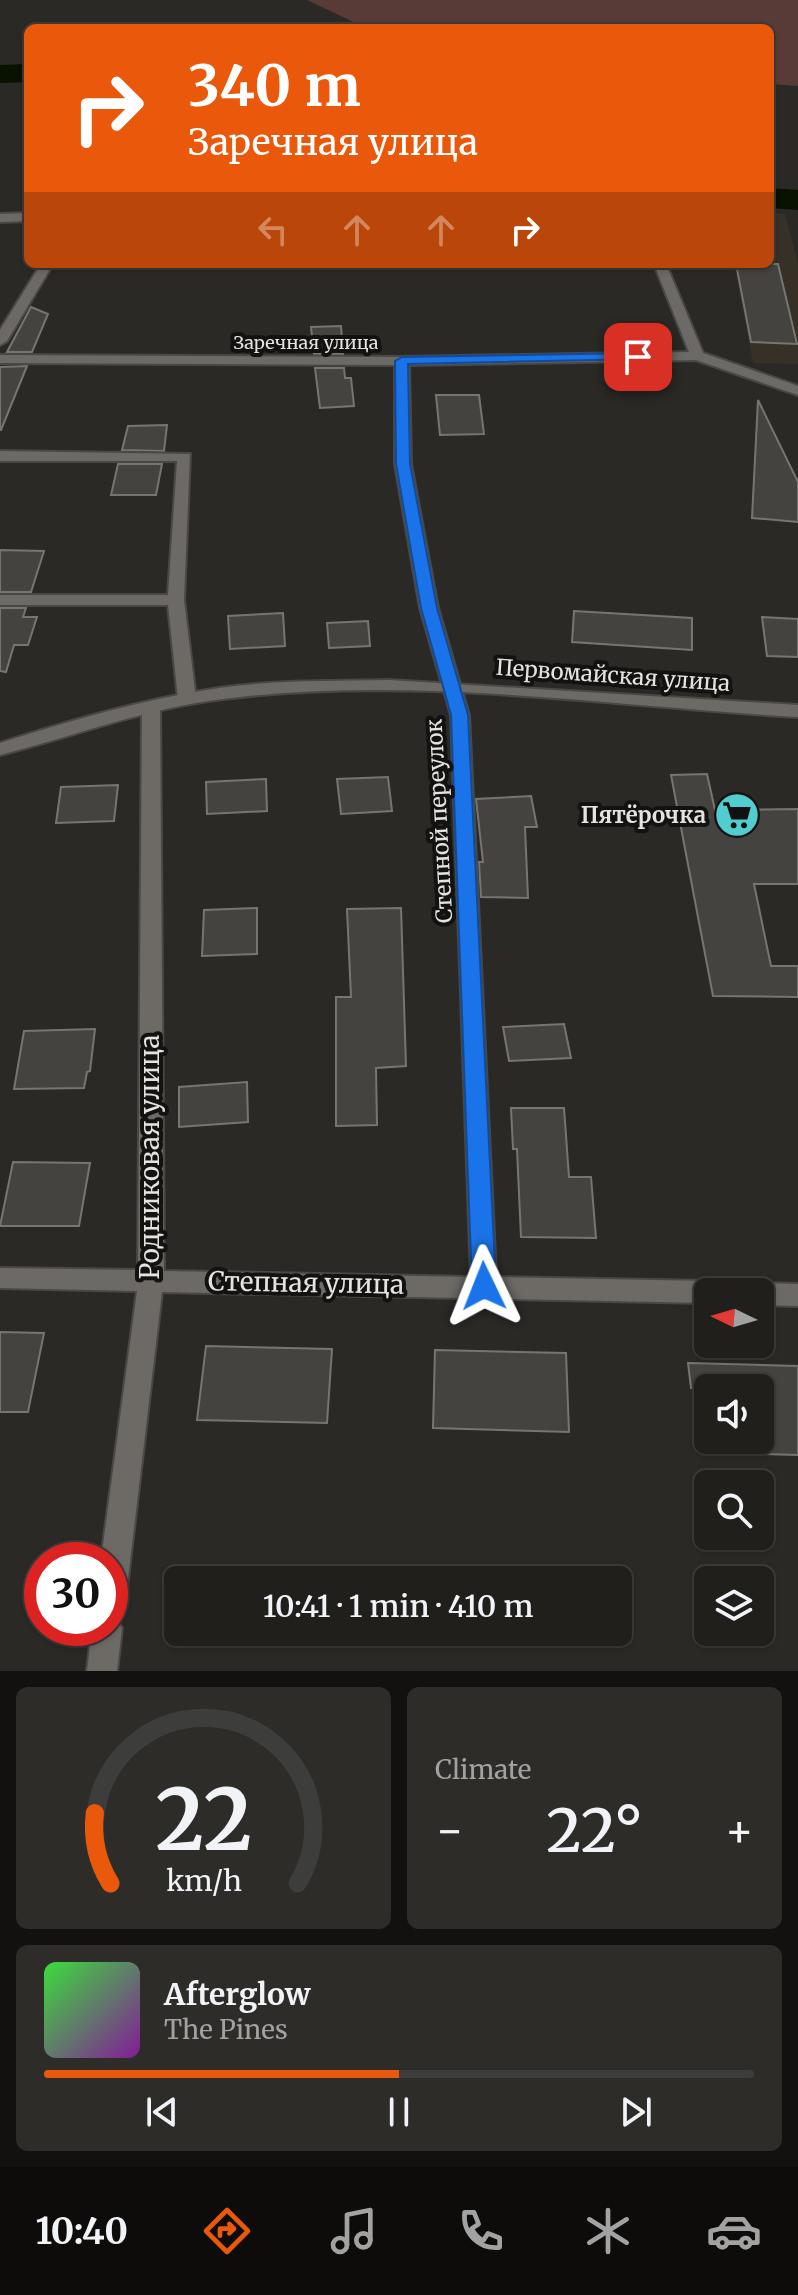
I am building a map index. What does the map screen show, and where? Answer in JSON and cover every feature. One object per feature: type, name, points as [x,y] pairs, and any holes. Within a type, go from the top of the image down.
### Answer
[{"type":"street","points":[[0,218],[24,217]]},
{"type":"street","points":[[0,341],[45,268]]},
{"type":"street","points":[[662,268],[697,356]]},
{"type":"street","name":"Заречная улица","points":[[0,359],[402,361],[697,356],[798,391]]},
{"type":"street","name":"Степной переулок","points":[[402,361],[403,464],[429,608],[460,715],[484,1286]]},
{"type":"street","points":[[0,456],[185,457],[176,600],[187,699]]},
{"type":"street","points":[[0,600],[176,600]]},
{"type":"street","name":"Первомайская улица","points":[[0,749],[66,728],[187,699],[250,690],[321,686],[454,689],[798,711]]},
{"type":"street","name":"Родниковая улица","points":[[118,1542],[151,1280],[151,708]]},
{"type":"street","name":"Степная улица","points":[[0,1278],[694,1292]]},
{"type":"street","points":[[774,1294],[798,1295]]},
{"type":"street","points":[[102,1671],[105,1646]]},
{"type":"shaded area","points":[[307,0],[798,0],[798,86],[774,84],[774,24],[358,24]]},
{"type":"shaded area","points":[[774,213],[785,214],[798,263],[798,364],[753,363],[735,268],[774,268]]},
{"type":"building","points":[[774,264],[778,264],[797,344],[751,342],[737,268],[774,268]]},
{"type":"building","points":[[31,307],[48,314],[32,352],[7,352]]},
{"type":"building","points":[[341,326],[343,354],[314,354],[311,327]]},
{"type":"building","points":[[27,366],[1,430],[0,430],[0,367]]},
{"type":"building","points":[[315,368],[344,368],[345,378],[351,378],[354,406],[320,408]]},
{"type":"building","points":[[436,395],[479,395],[484,434],[440,435]]},
{"type":"building","points":[[758,400],[798,482],[798,522],[752,518]]},
{"type":"building","points":[[167,425],[164,451],[122,450],[128,426]]},
{"type":"building","points":[[118,464],[162,464],[156,495],[111,495]]},
{"type":"building","points":[[0,550],[44,551],[31,592],[0,592]]},
{"type":"building","points":[[0,608],[26,608],[23,617],[37,617],[28,645],[14,645],[6,672],[0,671]]},
{"type":"building","points":[[574,611],[692,618],[692,650],[572,642]]},
{"type":"building","points":[[283,613],[285,646],[230,649],[228,616]]},
{"type":"building","points":[[762,617],[798,619],[798,657],[767,656]]},
{"type":"building","points":[[368,621],[370,646],[329,648],[327,623]]},
{"type":"building","points":[[707,774],[715,810],[798,809],[798,884],[754,884],[771,966],[798,966],[798,997],[713,996],[671,775]]},
{"type":"building","points":[[388,777],[392,811],[341,814],[337,779]]},
{"type":"building","points":[[266,779],[267,811],[207,814],[206,782]]},
{"type":"building","points":[[118,785],[114,821],[56,823],[61,787]]},
{"type":"building","points":[[531,796],[537,827],[525,827],[528,898],[481,897],[479,862],[483,862],[476,799]]},
{"type":"building","points":[[257,908],[257,954],[202,956],[204,910]]},
{"type":"building","points":[[401,908],[406,1066],[376,1068],[377,1125],[336,1126],[336,997],[351,997],[347,909]]},
{"type":"building","points":[[564,1024],[571,1058],[509,1061],[503,1027]]},
{"type":"building","points":[[95,1029],[90,1071],[87,1072],[84,1088],[14,1089],[24,1031]]},
{"type":"building","points":[[247,1082],[248,1122],[179,1127],[179,1087]]},
{"type":"building","points":[[511,1108],[564,1108],[569,1177],[591,1177],[596,1238],[521,1237],[517,1149],[513,1149]]},
{"type":"building","points":[[13,1162],[90,1163],[79,1226],[0,1226]]},
{"type":"building","points":[[0,1332],[44,1333],[28,1412],[0,1412]]},
{"type":"building","points":[[206,1346],[332,1349],[327,1423],[197,1420]]},
{"type":"building","points":[[435,1350],[566,1353],[569,1432],[433,1428]]},
{"type":"building","points":[[688,1363],[798,1366],[798,1455],[760,1454],[774,1454],[774,1374],[694,1374],[694,1388],[691,1388]]},
{"type":"waterway","points":[[0,74],[24,73]]},
{"type":"waterway","points":[[774,198],[798,200]]},
{"type":"place","name":"Пятёрочка","points":[[737,815]]},
{"type":"route","points":[[484,1286],[460,715],[429,608],[403,464],[402,361],[638,357]]}]
